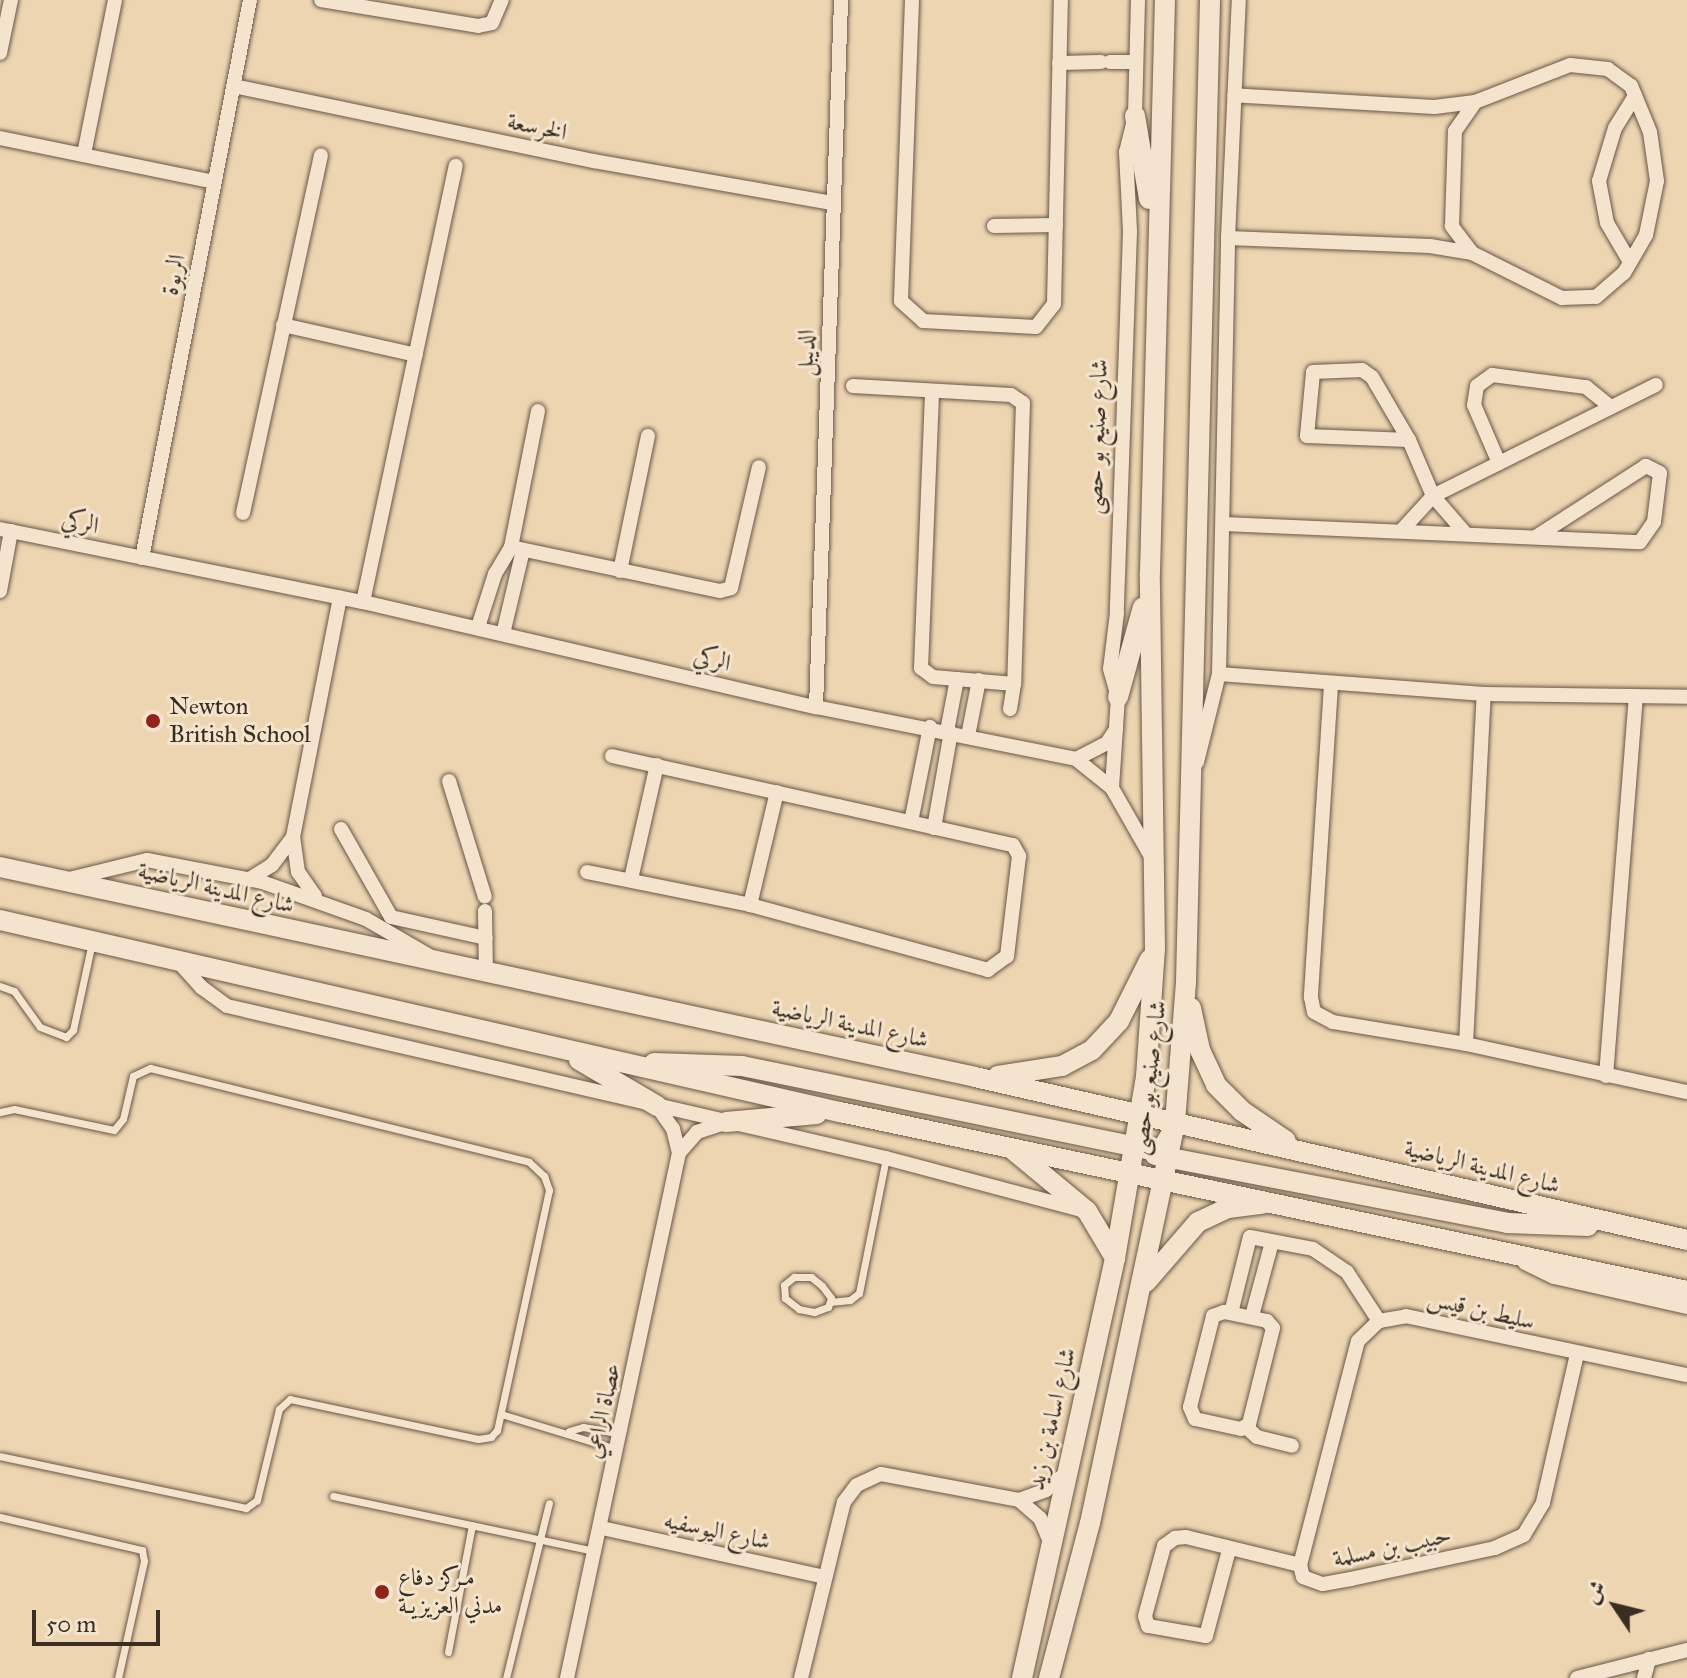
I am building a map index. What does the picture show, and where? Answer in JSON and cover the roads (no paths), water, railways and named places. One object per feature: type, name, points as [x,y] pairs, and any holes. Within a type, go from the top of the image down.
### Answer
[{"type":"main road","name":"شارع صنيع بو حصى","points":[[1132,1171],[1142,1116],[1155,949],[1150,572],[1156,239],[1165,0]]},
{"type":"main road","name":"شارع صنيع بو حصى","points":[[1165,1167],[1175,1122],[1186,982],[1210,0]]},
{"type":"main road","points":[[1135,116],[1156,239]]},
{"type":"main road","points":[[1118,697],[1150,572]]},
{"type":"main road","name":"شارع المدينة الرياضية","points":[[0,867],[975,1077],[1300,1149],[1610,1225],[1687,1240]]},
{"type":"main road","points":[[0,920],[622,1064],[1132,1171],[1165,1167],[1529,1226],[1610,1225]]},
{"type":"main road","points":[[975,1077],[1042,1071],[1092,1050],[1119,1021],[1155,949]]},
{"type":"main road","points":[[1186,982],[1200,1050],[1216,1085],[1242,1111],[1300,1149]]},
{"type":"main road","points":[[558,1048],[657,1106]]},
{"type":"main road","points":[[622,1064],[742,1066],[1136,1147],[1162,1148],[1175,1122]]},
{"type":"main road","points":[[726,1122],[840,1112]]},
{"type":"main road","points":[[1007,1146],[1087,1211],[1115,1258]]},
{"type":"main road","points":[[1165,1167],[1281,1203],[1687,1291]]},
{"type":"main road","points":[[1053,1675],[1090,1523],[1165,1167]]},
{"type":"main road","name":"شارع اسامة بن زيد","points":[[1022,1678],[1132,1171]]},
{"type":"main road","points":[[1141,1289],[1175,1242],[1205,1217],[1228,1208],[1281,1203]]},
{"type":"street","points":[[0,53],[11,0]]},
{"type":"street","points":[[84,154],[115,0]]},
{"type":"street","name":"الربوة","points":[[142,558],[250,0]]},
{"type":"street","points":[[328,1],[478,26],[492,23],[502,0]]},
{"type":"street","name":"الديبل","points":[[816,707],[841,0]]},
{"type":"street","points":[[912,0],[901,301],[923,321],[1036,327],[1054,304],[1061,0]]},
{"type":"street","name":"شارع صنيع بو حصى","points":[[1112,788],[1118,697],[1110,669],[1117,613],[1130,232],[1126,152],[1135,116],[1138,0]]},
{"type":"street","name":"شارع صنيع بو حصى","points":[[1189,794],[1219,674],[1228,238],[1239,0]]},
{"type":"street","points":[[1059,63],[1136,62]]},
{"type":"street","points":[[1228,238],[1430,246],[1472,253],[1562,298],[1596,297],[1630,262],[1646,235],[1657,181],[1650,132],[1631,86],[1608,69],[1570,65],[1475,102],[1434,107],[1234,95]]},
{"type":"street","name":"الخرسعة","points":[[234,86],[594,161],[832,203]]},
{"type":"street","points":[[1630,262],[1607,223],[1599,181],[1615,128],[1635,96]]},
{"type":"street","points":[[1472,253],[1452,226],[1455,131],[1475,102]]},
{"type":"street","points":[[1434,107],[1455,131]]},
{"type":"street","points":[[0,138],[214,182]]},
{"type":"street","points":[[243,513],[321,155]]},
{"type":"street","points":[[363,602],[456,166]]},
{"type":"street","points":[[994,226],[1056,225]]},
{"type":"street","points":[[1430,246],[1452,226]]},
{"type":"street","points":[[283,325],[416,355]]},
{"type":"street","points":[[1409,440],[1307,436],[1313,372],[1362,370],[1372,377],[1409,440],[1433,496],[1465,533]]},
{"type":"street","points":[[1499,463],[1474,405],[1483,380],[1492,375],[1586,387],[1611,407]]},
{"type":"street","points":[[1402,530],[1433,496],[1656,385]]},
{"type":"street","points":[[853,386],[1011,395],[1023,403],[1014,684],[1010,709]]},
{"type":"street","points":[[932,391],[920,661],[925,674],[1014,684]]},
{"type":"street","points":[[503,634],[538,411]]},
{"type":"street","points":[[620,571],[648,436]]},
{"type":"street","points":[[1224,524],[1640,542],[1654,522],[1660,473],[1646,466],[1536,537]]},
{"type":"street","points":[[517,549],[720,591],[731,588],[759,467]]},
{"type":"street","points":[[0,591],[5,530]]},
{"type":"street","name":"الركي","points":[[5,530],[363,602],[816,707],[930,727],[1076,759],[1112,788]]},
{"type":"street","points":[[478,627],[495,574],[517,549]]},
{"type":"street","points":[[319,898],[302,880],[293,837],[340,598]]},
{"type":"street","points":[[1219,674],[1331,685],[1484,694],[1687,697]]},
{"type":"street","points":[[934,828],[957,679]]},
{"type":"street","points":[[968,736],[979,680]]},
{"type":"street","points":[[1331,685],[1311,997],[1314,1012],[1333,1022],[1466,1044],[1687,1092]]},
{"type":"street","points":[[1466,1044],[1484,694]]},
{"type":"street","points":[[1606,1076],[1636,697]]},
{"type":"street","points":[[1076,759],[1107,743],[1118,725]]},
{"type":"street","points":[[911,822],[930,727]]},
{"type":"street","points":[[587,872],[750,905],[988,970],[1007,956],[1018,849],[911,822],[612,756]]},
{"type":"street","points":[[631,879],[657,765]]},
{"type":"street","points":[[449,781],[485,904],[486,974]]},
{"type":"street","points":[[1112,788],[1156,864]]},
{"type":"street","points":[[750,905],[777,792]]},
{"type":"street","points":[[341,829],[391,917],[486,938]]},
{"type":"street","points":[[242,882],[272,865],[293,837]]},
{"type":"street","points":[[63,880],[147,860],[242,882],[283,886],[319,898],[400,935],[444,965]]},
{"type":"street","points":[[176,959],[201,987],[227,1006],[886,1158],[1087,1211]]},
{"type":"street","points":[[657,1106],[673,1129],[679,1153]]},
{"type":"street","points":[[679,1153],[697,1132],[726,1122]]},
{"type":"street","name":"عصاة الراعي","points":[[567,1678],[602,1528],[679,1153]]},
{"type":"street","points":[[1231,1313],[1250,1237],[1313,1249],[1347,1272],[1368,1296],[1379,1321]]},
{"type":"street","points":[[1252,1316],[1272,1242]]},
{"type":"street","name":"سليط بن قيس","points":[[1506,1254],[1554,1277],[1687,1307]]},
{"type":"street","points":[[1246,1427],[1273,1328],[1252,1316],[1231,1313],[1213,1316],[1190,1407],[1195,1419],[1246,1427],[1257,1437],[1292,1446]]},
{"type":"street","name":"سليط بن قيس","points":[[1379,1321],[1406,1316],[1687,1375]]},
{"type":"street","name":"حبيب بن مسلمة","points":[[1379,1321],[1358,1341],[1300,1565],[1303,1577],[1322,1584],[1495,1548],[1524,1535],[1543,1503],[1577,1354]]},
{"type":"street","points":[[801,1678],[844,1502],[857,1485],[881,1474],[1019,1500],[1040,1518],[1050,1542]]},
{"type":"street","points":[[1019,1500],[1046,1490],[1065,1474]]},
{"type":"street","name":"شارع اليوسفيه","points":[[602,1528],[824,1577]]},
{"type":"street","points":[[1229,1550],[1206,1636],[1148,1626],[1145,1616],[1164,1546],[1186,1537],[1300,1565]]},
{"type":"street","points":[[1577,1678],[1687,1650]]},
{"type":"street","points":[[1644,1678],[1649,1659]]},
{"type":"lane","points":[[0,986],[14,991],[40,1027],[66,1037],[73,1030],[92,940]]},
{"type":"lane","points":[[0,1112],[14,1109],[114,1130],[123,1119],[133,1076],[150,1068],[535,1166],[547,1183],[548,1198],[501,1414],[495,1434],[483,1440],[290,1399],[279,1409],[257,1500],[246,1508],[0,1456]]},
{"type":"lane","points":[[830,1302],[811,1277],[794,1277],[784,1285],[785,1298],[799,1309],[814,1312],[830,1302],[850,1300],[859,1293],[886,1158]]},
{"type":"lane","points":[[501,1414],[569,1431],[580,1440],[619,1442]]},
{"type":"lane","points":[[569,1431],[583,1427],[619,1442]]},
{"type":"lane","points":[[333,1496],[596,1551]]},
{"type":"lane","points":[[506,1678],[549,1503]]},
{"type":"lane","points":[[0,1517],[142,1550],[144,1561],[118,1678]]},
{"type":"lane","points":[[448,1652],[472,1525]]},
{"type":"place","name":"Newton British School","points":[[153,721]]},
{"type":"place","name":"مـركز دفاع مدني العزيزيـة","points":[[382,1592]]}]
